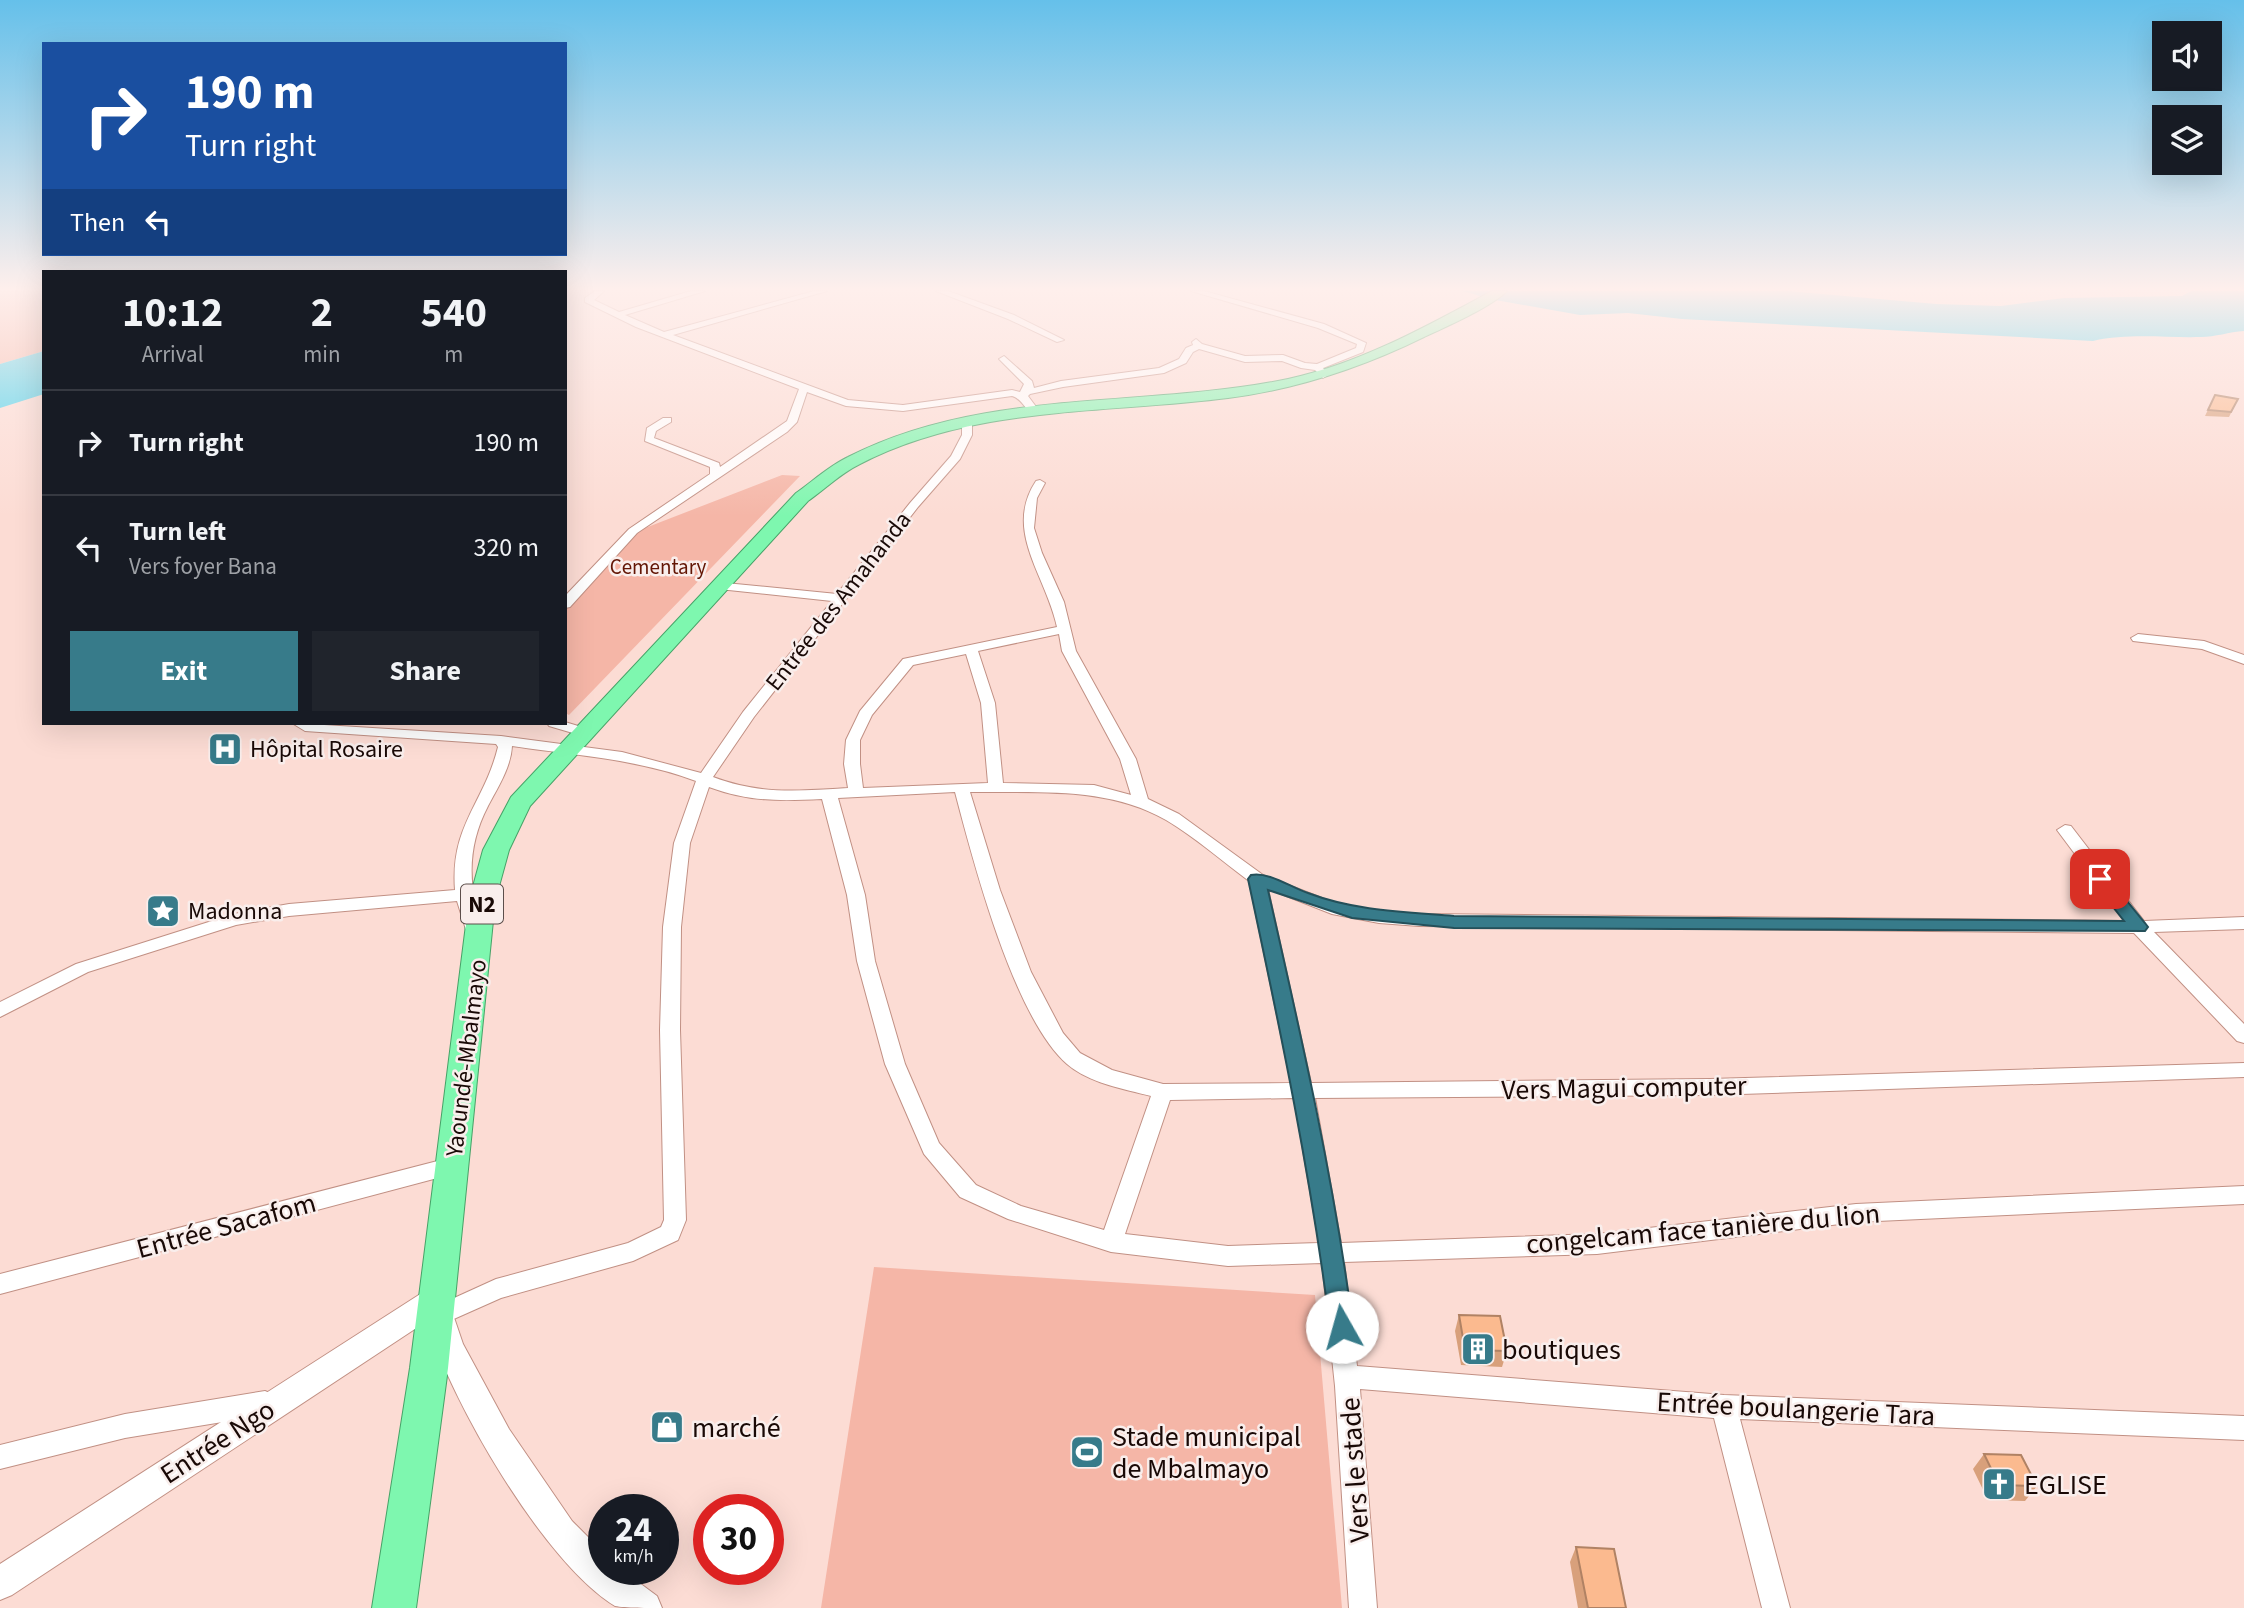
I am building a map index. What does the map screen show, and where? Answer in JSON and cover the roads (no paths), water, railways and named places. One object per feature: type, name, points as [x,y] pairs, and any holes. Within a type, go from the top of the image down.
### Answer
[{"type":"highway","name":"Yaoundé-Mbalmayo","points":[[394,1608],[437,1308],[482,901],[489,864],[500,833],[520,802],[802,497],[839,467],[890,442],[967,421],[1247,391],[1343,366]]},
{"type":"street","points":[[747,366],[846,403],[888,408],[918,407],[994,394],[1024,394],[1061,384],[1161,371],[1172,366]]},
{"type":"street","points":[[1011,366],[1029,383],[1029,389],[1024,394]]},
{"type":"street","points":[[1304,366],[1320,371],[1330,366]]},
{"type":"street","points":[[567,602],[633,531],[669,509],[792,422],[804,388]]},
{"type":"street","points":[[1024,394],[1035,412]]},
{"type":"street","points":[[667,420],[656,425],[649,439],[715,465],[715,474]]},
{"type":"street","name":"Entrée des Amahanda","points":[[437,1308],[634,1251],[670,1233],[675,1220],[670,1030],[672,927],[682,843],[704,780],[748,715],[914,505],[956,457],[967,435],[967,421]]},
{"type":"street","points":[[1040,483],[1031,498],[1028,528],[1058,602],[1069,651],[1128,760],[1141,802]]},
{"type":"street","points":[[719,585],[842,598]]},
{"type":"street","points":[[856,793],[852,764],[853,740],[865,714],[908,662],[1065,629]]},
{"type":"street","points":[[2138,638],[2204,645],[2244,660]]},
{"type":"street","points":[[971,649],[988,703],[996,788]]},
{"type":"street","points":[[302,725],[501,740],[574,741],[683,771],[735,791],[772,797],[961,787],[1094,790],[1141,802],[1173,817],[1257,879],[1302,898],[1352,913],[1454,922],[2139,927],[2244,923]]},
{"type":"street","points":[[556,725],[574,741]]},
{"type":"street","points":[[479,947],[463,895],[463,852],[472,823],[501,771],[505,747],[501,740]]},
{"type":"street","name":"Vers Magui computer","points":[[961,787],[1032,1000],[1057,1044],[1090,1070],[1163,1092],[1710,1087],[2033,1074],[2244,1070]]},
{"type":"street","name":"congelcam face tanière du lion","points":[[829,795],[856,895],[866,961],[895,1064],[931,1148],[968,1191],[1016,1213],[1111,1242],[1228,1256],[1597,1244],[1856,1213],[2244,1195]]},
{"type":"street","points":[[2065,831],[2139,927],[2244,1036]]},
{"type":"street","name":"Vers le stade","points":[[1257,879],[1304,1090],[1332,1252],[1348,1377],[1363,1608]]},
{"type":"street","points":[[0,1010],[82,968],[234,920],[289,910],[463,895]]},
{"type":"street","points":[[1111,1242],[1163,1092]]},
{"type":"street","name":"Entrée Sacafom","points":[[0,1284],[453,1166]]},
{"type":"street","points":[[437,1308],[449,1348],[499,1440],[560,1533],[603,1576],[645,1608]]},
{"type":"street","name":"Entrée Ngo","points":[[0,1583],[278,1401],[437,1308]]},
{"type":"street","name":"Entrée boulangerie Tara","points":[[1348,1377],[1724,1407],[2244,1428]]},
{"type":"street","points":[[0,1457],[125,1426],[278,1401]]},
{"type":"street","points":[[1724,1407],[1776,1608]]},
{"type":"water","points":[[0,366],[42,366],[42,395],[0,408]]},
{"type":"place","name":"Hôpital Rosaire","points":[[225,749]]},
{"type":"place","name":"Madonna","points":[[163,911]]},
{"type":"place","name":"boutiques","points":[[1478,1349]]},
{"type":"place","name":"marché","points":[[667,1427]]},
{"type":"place","name":"Stade municipal de Mbalmayo","points":[[1087,1452]]},
{"type":"place","name":"EGLISE","points":[[1999,1484]]},
{"type":"park label","name":"Cementary","points":[[658,567]]}]
